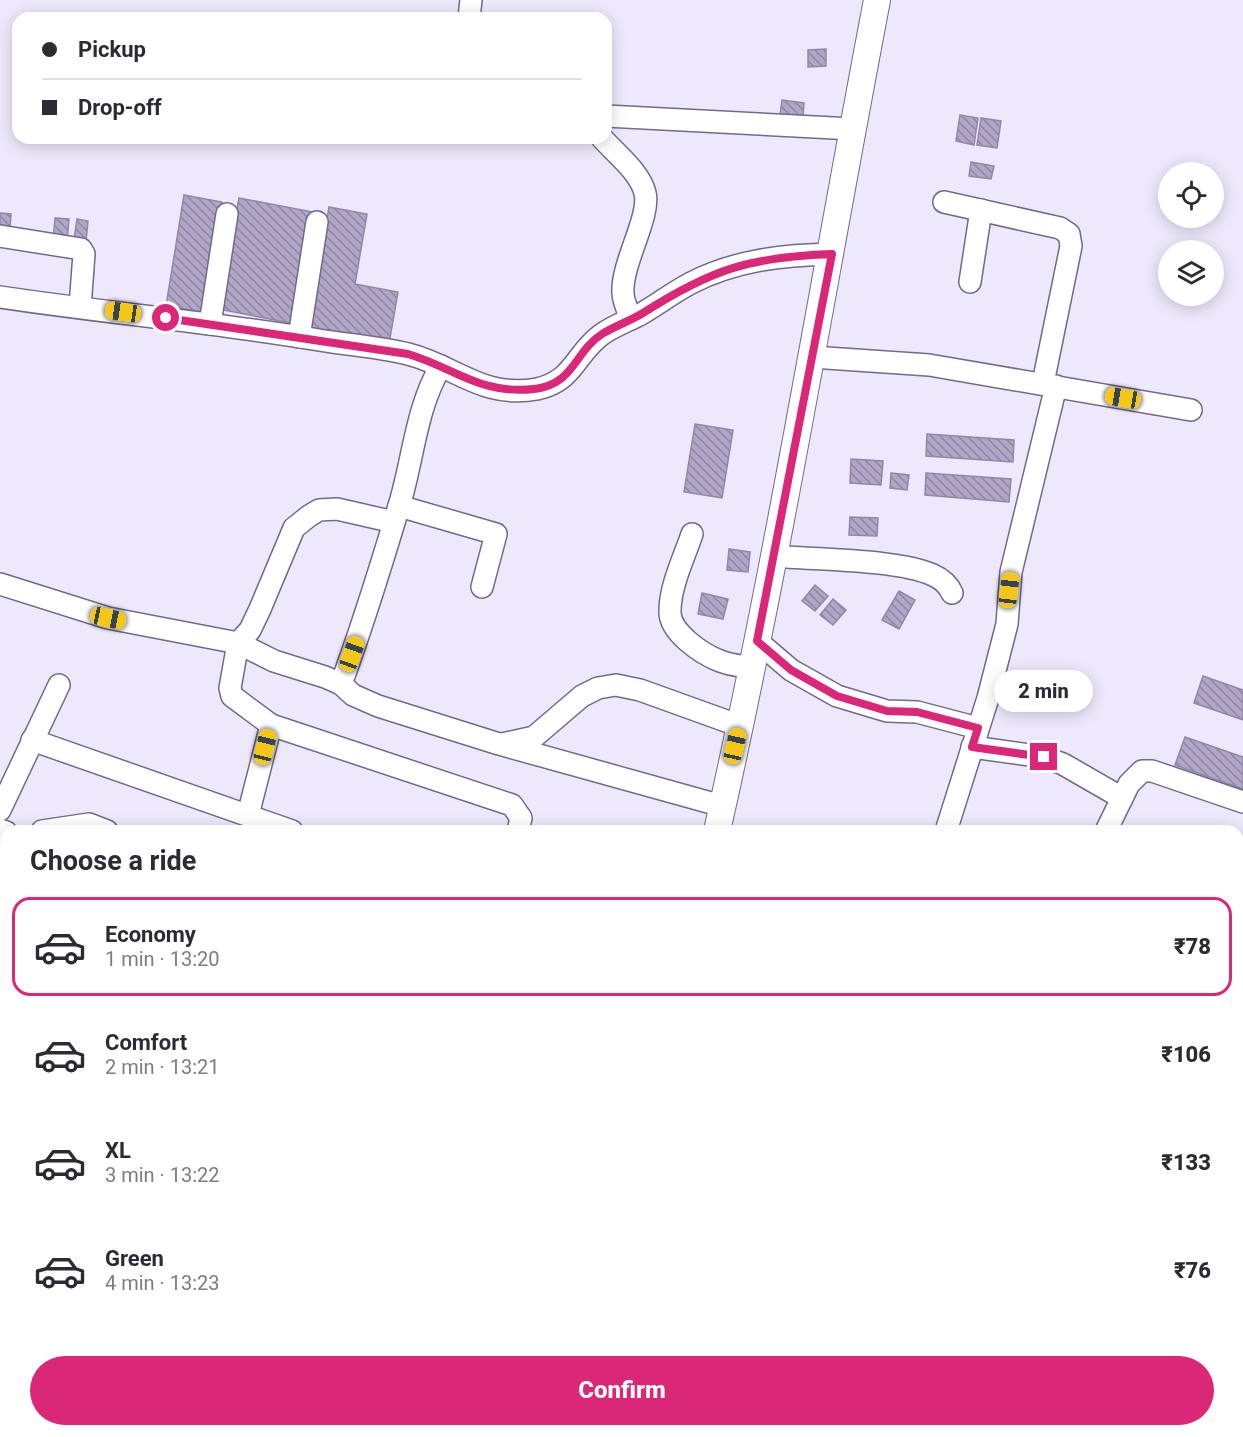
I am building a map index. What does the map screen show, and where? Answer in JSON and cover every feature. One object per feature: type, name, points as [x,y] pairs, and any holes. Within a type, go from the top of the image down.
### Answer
[{"type":"main road","points":[[718,825],[774,556],[878,0]]},
{"type":"street","points":[[612,116],[853,129]]},
{"type":"street","points":[[607,144],[640,182],[645,194],[645,204],[629,255],[623,292],[631,319]]},
{"type":"street","points":[[944,202],[1060,228],[1069,234],[1071,246],[1050,384],[1011,572],[1007,624],[948,825]]},
{"type":"street","points":[[970,282],[981,210]]},
{"type":"street","points":[[210,324],[227,214]]},
{"type":"street","points":[[299,336],[317,222]]},
{"type":"street","points":[[0,236],[81,249],[84,254],[80,307]]},
{"type":"street","points":[[0,297],[299,336],[408,354],[441,366],[464,380],[491,387],[534,389],[551,386],[571,372],[584,353],[601,335],[694,282],[742,263],[790,255],[832,254]]},
{"type":"street","points":[[812,357],[929,365],[1191,410]]},
{"type":"street","points":[[342,684],[397,514],[423,412],[441,366]]},
{"type":"street","points":[[482,587],[496,534],[397,514],[337,509],[319,510],[294,528],[250,630],[238,643],[230,688],[232,696],[271,724],[512,805],[521,818],[519,825]]},
{"type":"street","points":[[692,534],[671,599],[669,613],[682,636],[720,662],[752,668]]},
{"type":"street","points":[[774,556],[906,567],[932,574],[947,583],[952,593]]},
{"type":"street","points":[[0,584],[108,618],[238,643],[274,661],[342,684],[353,695],[378,706],[499,744],[722,806]]},
{"type":"street","points":[[757,641],[791,670],[837,696],[887,711],[917,712],[975,738],[1044,757],[1063,764],[1122,798]]},
{"type":"street","points":[[0,810],[59,685]]},
{"type":"street","points":[[499,744],[534,737],[582,696],[598,688],[616,685],[640,690],[740,726]]},
{"type":"street","points":[[248,815],[271,724]]},
{"type":"street","points":[[32,740],[276,825]]},
{"type":"street","points":[[1109,825],[1122,798],[1136,776],[1142,771],[1152,771],[1243,802]]},
{"type":"building","points":[[826,49],[826,66],[808,67],[808,50]]},
{"type":"building","points":[[782,100],[804,103],[803,117],[780,115]]},
{"type":"building","points":[[960,115],[978,118],[974,145],[956,141]]},
{"type":"building","points":[[981,118],[1001,121],[997,148],[977,145]]},
{"type":"building","points":[[971,162],[994,166],[991,179],[969,176]]},
{"type":"building","points":[[184,195],[222,202],[204,312],[166,306]]},
{"type":"building","points":[[239,198],[313,212],[291,323],[218,309]]},
{"type":"building","points":[[329,207],[367,214],[355,284],[398,292],[389,344],[308,330]]},
{"type":"building","points":[[0,213],[11,214],[10,228],[0,227]]},
{"type":"building","points":[[55,218],[69,219],[67,242],[53,241]]},
{"type":"building","points":[[77,219],[88,221],[86,242],[74,240]]},
{"type":"building","points":[[695,424],[733,430],[722,498],[684,492]]},
{"type":"building","points":[[927,434],[1014,440],[1013,462],[926,456]]},
{"type":"building","points":[[851,459],[883,461],[881,485],[850,483]]},
{"type":"building","points":[[891,473],[909,475],[907,490],[890,488]]},
{"type":"building","points":[[926,473],[1011,479],[1009,502],[925,495]]},
{"type":"building","points":[[850,517],[878,518],[877,536],[849,535]]},
{"type":"building","points":[[729,549],[750,552],[748,572],[727,570]]},
{"type":"building","points":[[815,585],[828,596],[815,611],[802,601]]},
{"type":"building","points":[[899,591],[915,600],[899,629],[882,620]]},
{"type":"building","points":[[702,593],[728,599],[723,619],[698,614]]},
{"type":"building","points":[[833,599],[846,610],[833,625],[820,615]]},
{"type":"building","points":[[1203,676],[1243,690],[1243,720],[1194,703]]},
{"type":"building","points":[[1185,737],[1243,757],[1243,789],[1175,765]]},
{"type":"route","points":[[166,318],[408,354],[441,366],[475,384],[507,390],[534,389],[551,386],[571,372],[584,353],[601,335],[694,282],[742,263],[790,255],[832,254],[757,641],[791,670],[837,696],[887,711],[917,712],[978,728],[972,747],[1044,757]]}]
